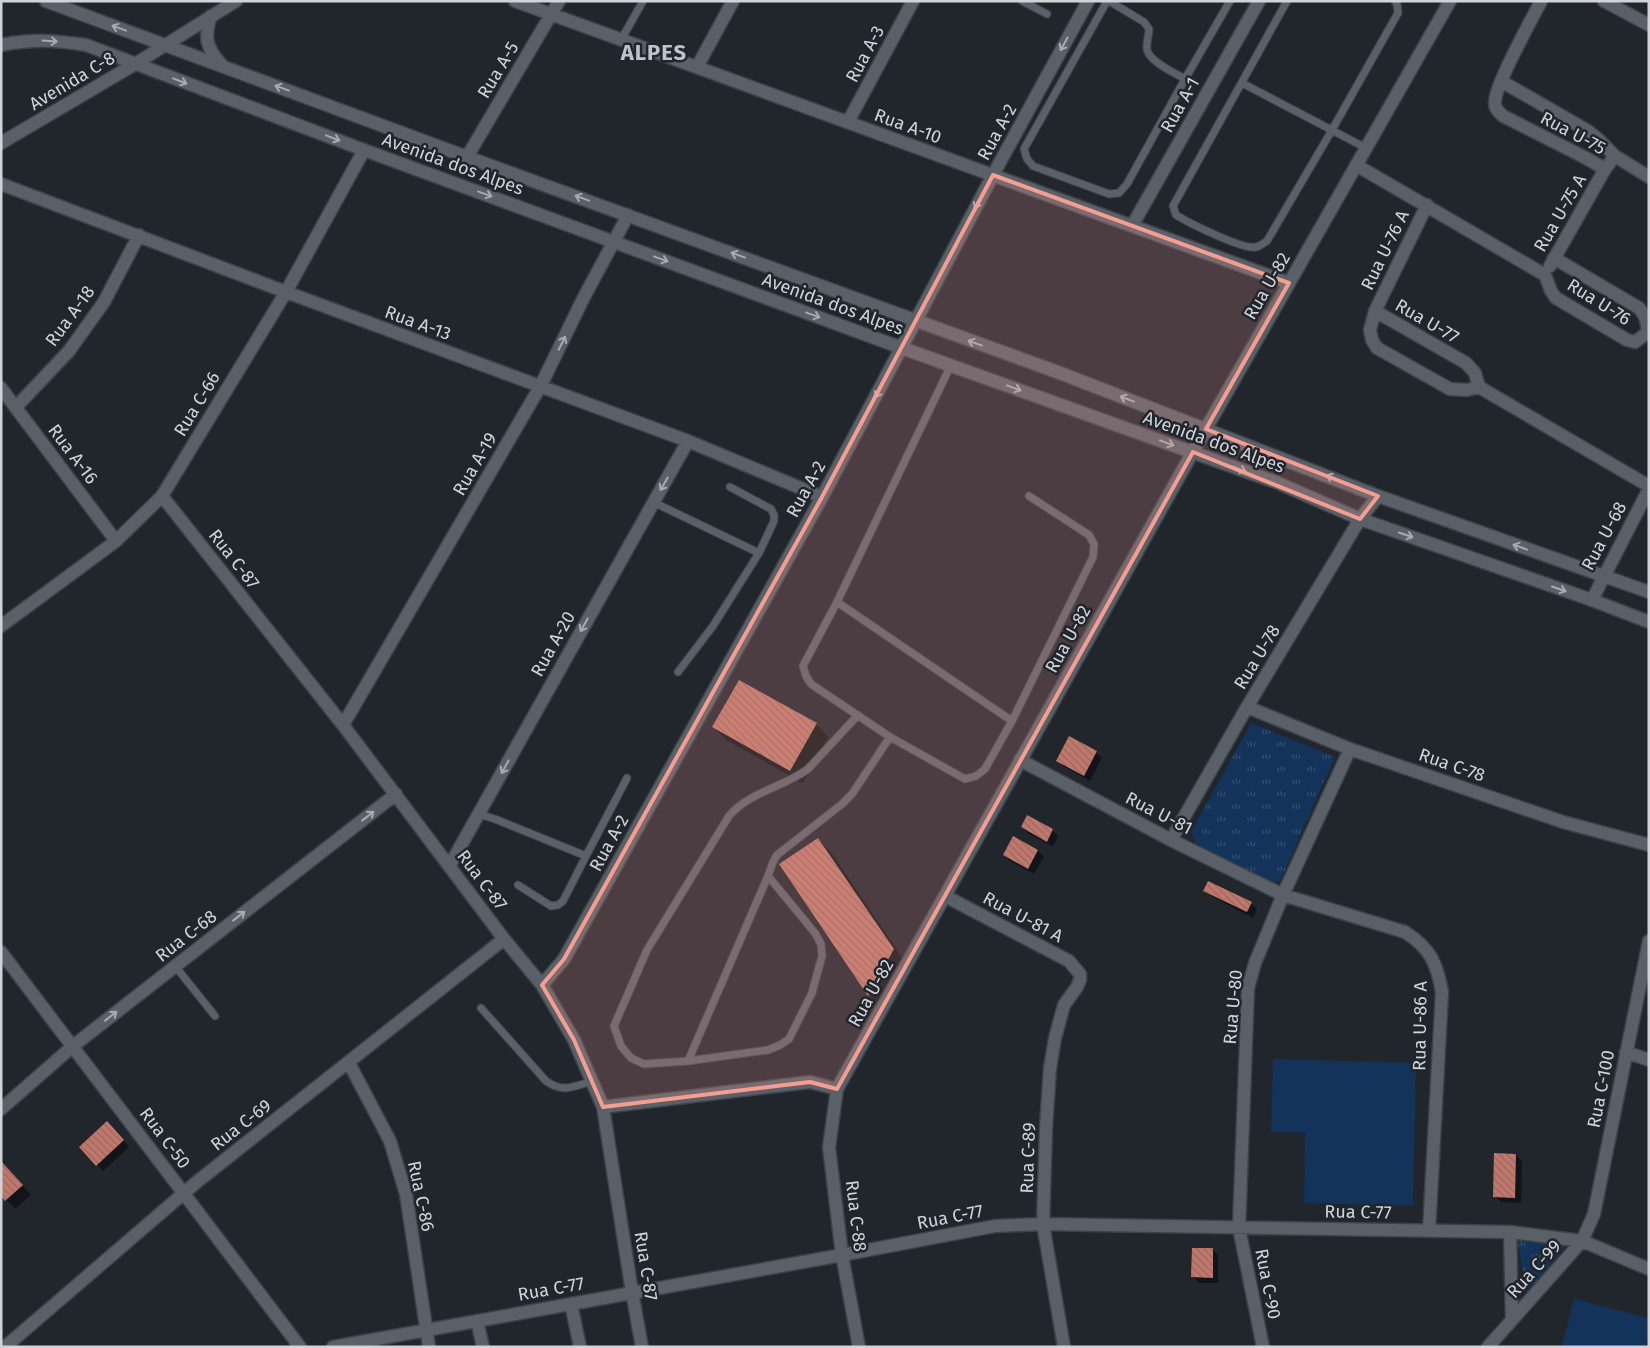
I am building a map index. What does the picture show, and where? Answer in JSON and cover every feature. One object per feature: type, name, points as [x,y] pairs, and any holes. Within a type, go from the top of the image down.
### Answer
[{"type":"street","name":"Avenida dos Alpes","points":[[46,1],[1050,370],[1378,496],[1649,592]]},
{"type":"street","name":"Avenida C-8","points":[[1,143],[135,64],[164,44],[236,1]]},
{"type":"street","name":"Rua A-10","points":[[515,1],[1289,284]]},
{"type":"street","name":"Rua A-5","points":[[467,157],[559,1]]},
{"type":"street","points":[[697,67],[733,1]]},
{"type":"street","name":"Rua A-3","points":[[848,122],[912,1]]},
{"type":"street","name":"Rua A-2","points":[[542,985],[564,959],[822,497],[1088,1]]},
{"type":"street","name":"Rua A-1","points":[[1132,226],[1259,1]]},
{"type":"street","points":[[1501,81],[1542,1]]},
{"type":"street","points":[[1604,1],[1649,25]]},
{"type":"street","name":"Rua U-82","points":[[837,1089],[1446,3]]},
{"type":"street","points":[[211,16],[206,29],[207,43],[213,55],[222,66]]},
{"type":"street","name":"Avenida dos Alpes","points":[[1,44],[49,40],[86,45],[364,150],[902,348],[1278,483],[1360,519],[1592,600],[1649,622]]},
{"type":"street","name":"Rua U-75","points":[[1501,81],[1588,131],[1615,156],[1605,170],[1584,157],[1503,116],[1496,109],[1494,102],[1501,81]]},
{"type":"street","name":"Rua C-66","points":[[1,626],[116,541],[162,496],[286,292],[364,150]]},
{"type":"street","points":[[1615,156],[1649,177]]},
{"type":"street","name":"Rua U-76","points":[[1356,165],[1545,275],[1551,292],[1556,298],[1627,340],[1635,342],[1647,333],[1648,325],[1644,314],[1639,308],[1554,258]]},
{"type":"street","name":"Rua U-75 A","points":[[1545,275],[1605,170]]},
{"type":"street","name":"Rua A-13","points":[[1,184],[688,441],[822,497]]},
{"type":"street","name":"Rua U-76 A","points":[[1375,311],[1426,206]]},
{"type":"street","name":"Rua A-19","points":[[343,726],[540,387],[583,299],[628,215]]},
{"type":"street","name":"Rua A-18","points":[[16,407],[69,351],[104,302],[139,235]]},
{"type":"street","name":"Rua U-77","points":[[1375,311],[1466,363],[1475,373],[1479,387],[1467,390],[1450,389],[1378,348],[1372,340],[1370,330],[1375,311]]},
{"type":"street","points":[[1479,387],[1649,487]]},
{"type":"street","name":"Rua A-16","points":[[1,388],[116,541]]},
{"type":"street","name":"Rua A-20","points":[[450,865],[688,441]]},
{"type":"street","name":"Rua U-68","points":[[1592,600],[1649,487]]},
{"type":"street","name":"Rua C-87","points":[[162,496],[396,794],[504,939],[542,985],[574,1040],[602,1107],[642,1347]]},
{"type":"street","name":"Rua U-78","points":[[1171,840],[1360,519],[1378,496]]},
{"type":"street","name":"Rua C-78","points":[[1247,708],[1350,749],[1563,822],[1649,845]]},
{"type":"street","name":"Rua U-80","points":[[1240,1228],[1248,988],[1254,963],[1283,895],[1350,749]]},
{"type":"street","name":"Rua U-81","points":[[1020,760],[1171,840],[1283,895]]},
{"type":"street","name":"Rua C-68","points":[[1,1109],[73,1046],[396,794]]},
{"type":"street","name":"Rua U-86 A","points":[[1283,895],[1405,932],[1429,952],[1438,971],[1442,992],[1429,1231]]},
{"type":"street","name":"Rua U-81 A","points":[[945,896],[1069,961],[1080,974]]},
{"type":"street","name":"Rua C-69","points":[[5,1347],[184,1193],[504,939]]},
{"type":"street","name":"Rua C-100","points":[[1582,1241],[1594,1214],[1649,941]]},
{"type":"street","name":"Rua C-50","points":[[1,952],[300,1347]]},
{"type":"street","name":"Rua C-89","points":[[1064,1347],[1043,1224],[1046,1128],[1050,1068],[1055,1038],[1064,1005],[1077,987],[1080,974]]},
{"type":"street","points":[[1626,1052],[1649,1060]]},
{"type":"street","name":"Rua C-86","points":[[349,1063],[390,1141],[406,1194],[429,1347]]},
{"type":"street","points":[[602,1107],[810,1082],[837,1089]]},
{"type":"street","name":"Rua C-88","points":[[837,1089],[830,1147],[842,1255],[859,1347]]},
{"type":"street","name":"Rua C-77","points":[[333,1347],[995,1226],[1043,1224],[1510,1232],[1582,1241],[1649,1269]]},
{"type":"street","name":"Rua C-90","points":[[1240,1228],[1263,1347]]},
{"type":"street","name":"Rua C-99","points":[[1510,1232],[1512,1320]]},
{"type":"street","name":"Rua C-99","points":[[1488,1347],[1582,1241]]},
{"type":"street","points":[[571,1304],[580,1347]]},
{"type":"street","points":[[477,1321],[482,1347]]},
{"type":"lane","points":[[621,40],[643,1]]},
{"type":"lane","points":[[1022,1],[1047,14]]},
{"type":"lane","points":[[1185,79],[1154,60],[1148,54],[1146,49],[1149,29],[1144,22],[1108,1],[1024,149],[1026,159],[1033,166],[1109,194],[1119,193],[1127,184],[1230,1]]},
{"type":"lane","points":[[1287,1],[1174,206],[1176,215],[1186,221],[1245,247],[1257,247],[1267,241],[1398,13],[1395,1]]},
{"type":"lane","points":[[1242,83],[1366,148]]},
{"type":"lane","points":[[951,365],[837,602],[803,666],[811,684],[890,737],[965,779],[976,776],[985,769],[1012,721],[1093,556],[1094,544],[1089,534],[1029,496]]},
{"type":"lane","points":[[678,672],[712,626],[759,553],[774,521],[771,509],[730,487]]},
{"type":"lane","points":[[653,502],[759,553]]},
{"type":"lane","points":[[837,602],[1012,721]]},
{"type":"lane","points":[[768,876],[815,933],[821,944],[822,956],[812,992],[789,1039],[780,1046],[768,1050],[688,1060],[644,1064],[631,1058],[621,1046],[614,1026],[647,950],[724,824],[737,806],[799,776],[808,769],[858,716]]},
{"type":"lane","points":[[688,1060],[768,876],[772,862],[777,855],[852,794],[890,737]]},
{"type":"lane","points":[[518,885],[551,906],[558,906],[563,901],[627,778]]},
{"type":"lane","points":[[478,814],[495,818],[586,856]]},
{"type":"lane","points":[[175,966],[215,1016]]},
{"type":"lane","points":[[481,1008],[554,1087],[566,1089],[592,1081]]},
{"type":"highlighted area","points":[[993,175],[1289,283],[1206,429],[1378,496],[1360,519],[1193,452],[837,1089],[810,1082],[603,1107],[574,1040],[542,985],[564,959],[822,497]]},
{"type":"green space","points":[[1251,723],[1335,757],[1280,881],[1265,883],[1197,846],[1191,832]]},
{"type":"green space","points":[[1273,1059],[1416,1063],[1413,1206],[1304,1203],[1305,1133],[1271,1132]]},
{"type":"green space","points":[[1517,1239],[1567,1244],[1527,1294]]},
{"type":"green space","points":[[1574,1299],[1649,1318],[1649,1333],[1645,1347],[1562,1347]]},
{"type":"building","points":[[739,680],[817,723],[790,771],[712,727]]},
{"type":"building","points":[[1069,736],[1097,751],[1084,776],[1056,761]]},
{"type":"building","points":[[1027,815],[1053,829],[1047,842],[1021,827]]},
{"type":"building","points":[[1013,836],[1038,850],[1028,869],[1003,855]]},
{"type":"building","points":[[818,838],[894,949],[868,996],[779,864]]},
{"type":"building","points":[[1208,881],[1252,902],[1247,912],[1203,891]]},
{"type":"building","points":[[107,1121],[124,1140],[96,1166],[79,1147]]},
{"type":"building","points":[[1494,1153],[1516,1154],[1515,1198],[1493,1197]]},
{"type":"building","points":[[1,1161],[23,1185],[5,1201],[1,1196]]},
{"type":"building","points":[[1192,1248],[1213,1248],[1213,1278],[1191,1277]]},
{"type":"district","name":"ALPES","points":[[654,52]]}]
